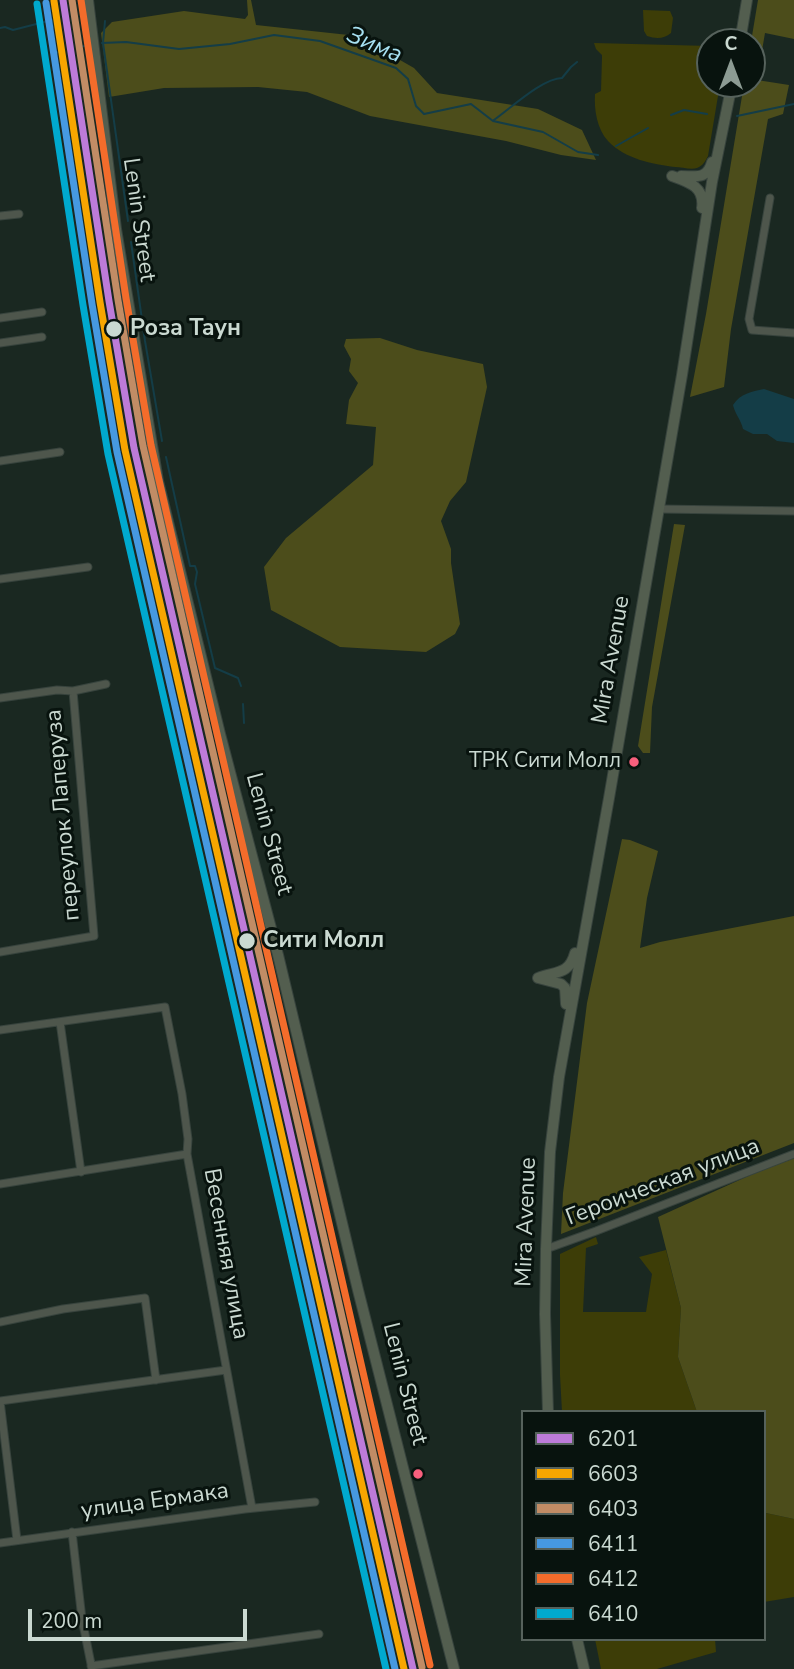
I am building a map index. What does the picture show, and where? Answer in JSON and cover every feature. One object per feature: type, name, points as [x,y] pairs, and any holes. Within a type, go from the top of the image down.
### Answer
[{"type":"main road","name":"Lenin Street","points":[[88,0],[116,229],[159,481],[454,1669]]},
{"type":"main road","points":[[742,28],[747,0]]},
{"type":"main road","name":"Mira Avenue","points":[[548,1410],[546,1249],[550,1152],[559,1077],[610,798],[712,182],[729,98]]},
{"type":"main road","points":[[672,176],[706,174],[723,129]]},
{"type":"main road","points":[[672,176],[712,182]]},
{"type":"main road","points":[[672,176],[695,185],[702,196],[698,236],[701,251]]},
{"type":"main road","points":[[536,978],[568,968],[575,956],[587,917]]},
{"type":"main road","points":[[536,978],[576,978]]},
{"type":"main road","points":[[536,978],[561,984],[565,988],[563,1020],[566,1037]]},
{"type":"main road","points":[[578,1641],[584,1669]]},
{"type":"street","points":[[770,198],[749,319],[752,331],[794,332]]},
{"type":"street","points":[[0,216],[19,214]]},
{"type":"street","points":[[0,317],[42,312]]},
{"type":"street","points":[[0,343],[42,337]]},
{"type":"street","points":[[0,461],[60,452]]},
{"type":"street","points":[[659,509],[794,511]]},
{"type":"street","points":[[0,579],[88,567]]},
{"type":"street","points":[[0,698],[57,690],[73,691],[106,684]]},
{"type":"street","name":"переулок Лаперуза","points":[[0,952],[94,936],[73,691]]},
{"type":"street","name":"Весенняя улица","points":[[60,1022],[165,1007],[184,1105],[187,1154],[252,1508]]},
{"type":"street","points":[[0,1030],[60,1022],[81,1171]]},
{"type":"street","points":[[0,1184],[187,1154]]},
{"type":"street","name":"Героическая улица","points":[[546,1249],[794,1154]]},
{"type":"street","points":[[0,1322],[63,1309],[145,1298],[156,1380]]},
{"type":"street","points":[[17,1540],[0,1401],[226,1370]]},
{"type":"street","name":"улица Ермака","points":[[0,1543],[252,1508],[316,1502]]},
{"type":"street","points":[[72,1532],[82,1619],[91,1668],[319,1634]]},
{"type":"shaded area","points":[[247,0],[251,0],[256,25],[358,36],[414,68],[437,93],[538,109],[582,130],[596,160],[370,116],[307,92],[258,87],[164,88],[109,97],[101,33],[112,22],[184,11],[245,19],[248,15]]},
{"type":"shaded area","points":[[758,0],[794,0],[794,39],[766,33],[766,28],[753,28]]},
{"type":"shaded area","points":[[643,10],[670,11],[673,18],[671,33],[660,38],[647,36],[644,31]]},
{"type":"shaded area","points":[[594,43],[696,46],[696,98],[718,98],[708,156],[701,166],[689,169],[648,162],[622,152],[608,141],[601,131],[596,113],[595,94],[601,91],[602,55]]},
{"type":"shaded area","points":[[766,81],[789,85],[783,114],[768,119],[731,329],[724,387],[690,397],[742,98],[766,98]]},
{"type":"shaded area","points":[[380,338],[417,350],[483,364],[487,387],[466,482],[450,501],[441,521],[451,549],[460,624],[455,634],[426,652],[340,647],[271,610],[264,567],[286,538],[373,465],[376,427],[346,424],[349,400],[358,383],[349,371],[351,359],[344,346],[346,339]]},
{"type":"shaded area","points":[[674,524],[685,525],[652,707],[650,753],[643,753],[638,746]]},
{"type":"shaded area","points":[[622,839],[658,851],[647,898],[640,948],[794,916],[794,1143],[561,1234],[563,1193],[587,1003]]},
{"type":"shaded area","points":[[794,1158],[794,1519],[766,1513],[766,1410],[696,1410],[678,1357],[681,1308],[658,1217]]},
{"type":"shaded area","points":[[596,1237],[598,1244],[586,1248],[583,1312],[646,1312],[652,1274],[639,1257],[666,1250],[681,1308],[678,1357],[696,1410],[562,1410],[560,1254]]},
{"type":"shaded area","points":[[766,1513],[794,1519],[794,1597],[766,1602]]},
{"type":"shaded area","points":[[595,1641],[715,1641],[716,1652],[657,1669],[601,1669]]},
{"type":"water","points":[[764,389],[794,399],[794,443],[777,441],[767,434],[753,434],[743,429],[733,405],[743,395]]},
{"type":"waterway","points":[[70,0],[73,23]]},
{"type":"waterway","name":"Зима","points":[[0,28],[13,30],[52,20],[53,27],[50,32],[56,53],[61,51]]},
{"type":"waterway","points":[[105,21],[103,43],[128,221]]},
{"type":"waterway","name":"Зима","points":[[102,43],[126,42],[179,49],[230,44],[274,35],[320,41],[396,68],[408,79],[416,106],[424,114],[471,104],[493,121],[543,132],[578,152],[598,155]]},
{"type":"waterway","name":"Зима","points":[[77,47],[85,46]]},
{"type":"waterway","points":[[494,120],[537,88],[562,78],[577,62]]},
{"type":"waterway","name":"Зима","points":[[737,116],[794,104]]},
{"type":"waterway","name":"Зима","points":[[671,115],[684,110],[707,114]]},
{"type":"waterway","name":"Зима","points":[[616,146],[648,128]]},
{"type":"waterway","points":[[131,242],[162,441]]},
{"type":"waterway","points":[[166,457],[190,566],[195,566],[197,572],[195,584],[215,668],[238,678],[241,686]]},
{"type":"waterway","points":[[243,704],[244,723]]},
{"type":"transit line","name":"6201","points":[[63,0],[134,448],[413,1669]]},
{"type":"transit line","name":"6403","points":[[72,0],[143,446],[422,1667]]},
{"type":"transit line","name":"6412","points":[[81,0],[151,445],[430,1665]]},
{"type":"transit line","name":"6603","points":[[54,1],[125,450],[404,1669]]},
{"type":"transit line","name":"6411","points":[[46,3],[117,452],[395,1669]]},
{"type":"transit line","name":"6410","points":[[37,4],[108,454],[386,1669]]},
{"type":"place","name":"Роза Таун","points":[[114,329]]},
{"type":"place","name":"ТРК Сити Молл","points":[[634,762]]},
{"type":"place","name":"Сити Молл","points":[[247,941]]}]
